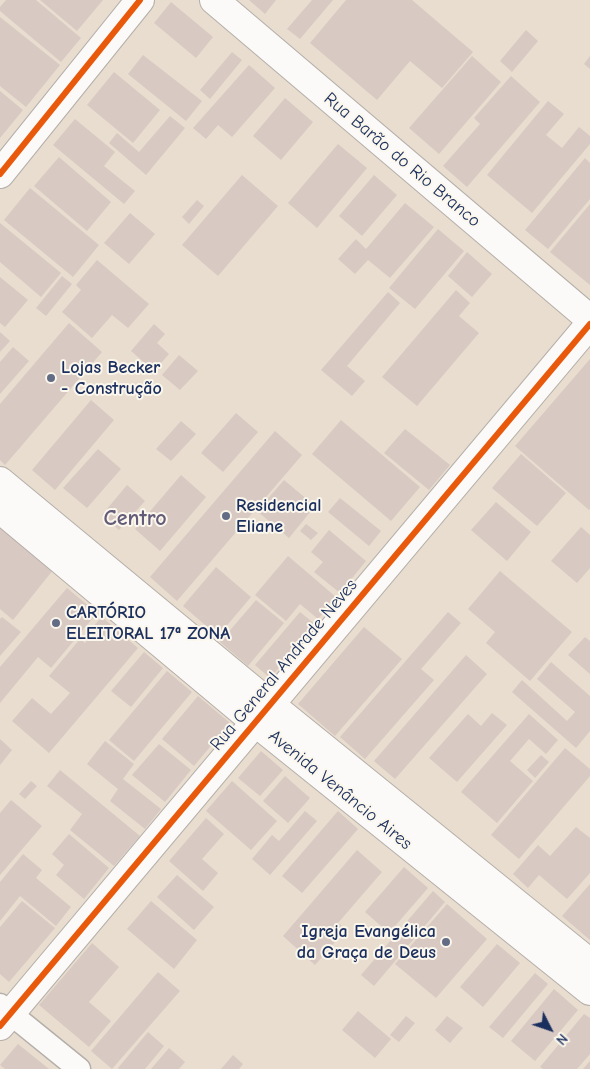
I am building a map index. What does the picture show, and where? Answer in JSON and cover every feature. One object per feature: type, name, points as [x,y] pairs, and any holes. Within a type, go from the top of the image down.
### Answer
[{"type":"main road","points":[[0,174],[140,0]]},
{"type":"main road","name":"Rua Barão do Rio Branco","points":[[214,0],[590,319]]},
{"type":"main road","name":"Rua General Andrade Neves","points":[[3,1015],[263,713],[590,324]]},
{"type":"main road","name":"Avenida Venâncio Aires","points":[[0,489],[590,991]]},
{"type":"main road","name":"Avenida Venâncio Aires","points":[[263,713],[590,963]]},
{"type":"street","points":[[3,1015],[79,1069]]},
{"type":"building","points":[[6,0],[36,0],[81,38],[61,62],[0,11],[0,7]]},
{"type":"building","points":[[40,0],[103,0],[77,31]]},
{"type":"building","points":[[249,0],[276,0],[265,14]]},
{"type":"building","points":[[312,0],[333,0],[300,39],[287,29]]},
{"type":"building","points":[[346,0],[412,0],[473,52],[442,88],[410,61],[377,100],[310,43]]},
{"type":"building","points":[[171,2],[213,37],[196,58],[154,23]]},
{"type":"building","points":[[0,17],[60,65],[26,107],[0,86]]},
{"type":"building","points":[[526,30],[538,41],[512,72],[500,61]]},
{"type":"building","points":[[232,52],[242,60],[210,99],[200,90]]},
{"type":"building","points":[[143,55],[202,101],[186,121],[128,74]]},
{"type":"building","points":[[472,56],[501,82],[439,154],[409,128]]},
{"type":"building","points":[[590,56],[590,69],[584,64]]},
{"type":"building","points":[[249,65],[275,88],[232,137],[218,125],[206,139],[193,128]]},
{"type":"building","points":[[114,72],[160,110],[133,143],[87,105]]},
{"type":"building","points":[[511,76],[540,102],[467,187],[443,166],[480,124],[474,118]]},
{"type":"building","points":[[0,91],[23,110],[0,138]]},
{"type":"building","points":[[285,98],[313,122],[281,160],[253,136]]},
{"type":"building","points":[[548,101],[564,114],[546,135],[562,148],[579,127],[590,136],[590,144],[532,213],[487,175]]},
{"type":"building","points":[[170,116],[185,128],[146,175],[109,143],[117,133],[139,152]]},
{"type":"building","points":[[75,119],[115,152],[104,166],[135,191],[124,204],[53,145]]},
{"type":"building","points":[[338,144],[367,168],[317,228],[288,203]]},
{"type":"building","points":[[59,157],[111,202],[87,231],[34,186]]},
{"type":"building","points":[[585,158],[590,163],[590,199],[548,249],[525,230]]},
{"type":"building","points":[[242,175],[278,206],[218,276],[182,245]]},
{"type":"building","points":[[374,175],[397,195],[362,236],[339,216]]},
{"type":"building","points":[[30,188],[99,245],[73,277],[4,220]]},
{"type":"building","points":[[197,200],[204,206],[189,224],[182,217]]},
{"type":"building","points":[[405,203],[434,227],[390,278],[368,260],[355,274],[338,259],[356,239],[366,249]]},
{"type":"building","points":[[590,204],[590,285],[550,252]]},
{"type":"building","points":[[130,213],[155,234],[129,264],[104,243]]},
{"type":"building","points":[[0,223],[61,273],[41,297],[0,262]]},
{"type":"building","points":[[438,229],[464,251],[415,309],[389,288]]},
{"type":"building","points":[[467,252],[492,274],[472,297],[448,276]]},
{"type":"building","points":[[97,260],[149,304],[128,328],[112,315],[92,338],[62,312],[81,290],[76,285]]},
{"type":"building","points":[[62,276],[72,284],[46,316],[36,308]]},
{"type":"building","points":[[0,277],[28,300],[5,327],[0,323]]},
{"type":"building","points":[[456,290],[470,303],[459,316],[479,333],[417,406],[382,377]]},
{"type":"building","points":[[388,292],[400,303],[347,366],[365,381],[352,396],[321,370]]},
{"type":"building","name":"Lojas Becker - Construção","points":[[69,323],[102,352],[5,465],[0,460],[0,404]]},
{"type":"building","points":[[154,324],[165,334],[157,343],[169,354],[154,371],[131,351]]},
{"type":"building","points":[[0,332],[10,341],[0,352]]},
{"type":"building","points":[[13,347],[29,361],[0,394],[0,362]]},
{"type":"building","points":[[179,355],[198,371],[180,390],[162,375]]},
{"type":"building","points":[[590,359],[590,509],[589,510],[515,446]]},
{"type":"building","points":[[91,400],[114,420],[55,490],[32,470]]},
{"type":"building","points":[[236,413],[258,432],[223,472],[201,453]]},
{"type":"building","points":[[341,420],[420,487],[391,521],[312,454]]},
{"type":"building","points":[[181,421],[196,434],[171,461],[156,449]]},
{"type":"building","points":[[405,429],[450,465],[429,490],[384,453]]},
{"type":"building","name":"Residencial Eliane","points":[[275,431],[302,455],[177,601],[150,577]]},
{"type":"building","points":[[98,449],[121,469],[87,508],[63,488]]},
{"type":"building","points":[[521,454],[566,493],[537,526],[492,488]]},
{"type":"building","points":[[181,475],[206,497],[160,551],[135,529]]},
{"type":"building","points":[[284,480],[315,506],[289,538],[257,511]]},
{"type":"building","points":[[127,485],[145,501],[119,530],[102,515]]},
{"type":"building","points":[[340,498],[381,531],[369,546],[328,512]]},
{"type":"building","points":[[496,502],[531,532],[507,561],[471,530]]},
{"type":"building","points":[[306,524],[318,533],[311,540],[300,531]]},
{"type":"building","points":[[0,527],[53,570],[13,620],[0,609]]},
{"type":"building","points":[[581,527],[590,535],[590,568],[577,583],[551,561]]},
{"type":"building","points":[[329,530],[366,561],[340,593],[314,572],[323,562],[311,552]]},
{"type":"building","points":[[288,556],[336,597],[318,619],[300,604],[286,621],[255,595]]},
{"type":"building","points":[[216,567],[251,597],[218,636],[183,606]]},
{"type":"building","points":[[500,571],[572,632],[530,681],[486,643],[495,632],[468,609]]},
{"type":"building","points":[[67,588],[97,613],[51,668],[38,657],[0,703],[0,667]]},
{"type":"building","points":[[256,600],[284,623],[248,666],[220,642]]},
{"type":"building","points":[[300,612],[316,625],[270,678],[255,665]]},
{"type":"building","points":[[448,612],[461,623],[421,669],[434,680],[365,759],[340,737]]},
{"type":"building","points":[[2,617],[21,632],[0,656],[0,619]]},
{"type":"building","points":[[102,617],[138,648],[49,753],[12,721],[32,698],[51,714],[70,693],[49,676],[80,639],[85,643],[90,637],[86,634]]},
{"type":"building","points":[[364,627],[402,659],[335,736],[298,704]]},
{"type":"building","points":[[585,637],[590,641],[590,674],[568,655]]},
{"type":"building","points":[[144,652],[163,668],[131,707],[111,691]]},
{"type":"building","points":[[466,655],[487,674],[395,779],[374,761]]},
{"type":"building","points":[[551,662],[590,696],[590,731],[576,748],[512,692],[522,680],[567,721],[575,712],[537,679]]},
{"type":"building","points":[[167,671],[192,692],[134,761],[109,740]]},
{"type":"building","points":[[198,696],[230,723],[194,766],[162,739]]},
{"type":"building","points":[[492,713],[507,725],[457,782],[429,758],[468,714],[481,726]]},
{"type":"building","points":[[529,714],[558,740],[546,754],[529,739],[510,761],[533,781],[497,823],[461,792]]},
{"type":"building","points":[[0,739],[12,750],[0,765]]},
{"type":"building","points":[[105,741],[134,764],[123,779],[161,809],[145,829],[110,801],[118,789],[87,764]]},
{"type":"building","points":[[159,744],[191,770],[165,802],[132,775]]},
{"type":"building","points":[[565,748],[590,769],[590,776],[519,859],[491,835]]},
{"type":"building","points":[[261,751],[283,770],[260,796],[238,778]]},
{"type":"building","points":[[541,755],[549,762],[535,778],[527,770]]},
{"type":"building","points":[[60,770],[140,836],[114,866],[70,830],[82,814],[47,786]]},
{"type":"building","points":[[285,776],[310,798],[288,823],[263,801]]},
{"type":"building","points":[[31,781],[37,786],[25,799],[19,794]]},
{"type":"building","points":[[232,781],[277,821],[251,850],[206,811]]},
{"type":"building","points":[[11,800],[42,826],[0,875],[0,813]]},
{"type":"building","points":[[305,811],[317,821],[270,875],[252,859],[272,835],[279,841]]},
{"type":"building","points":[[338,811],[358,829],[302,893],[282,876]]},
{"type":"building","points":[[206,818],[224,834],[202,859],[218,873],[203,891],[169,861]]},
{"type":"building","points":[[576,827],[590,838],[590,873],[567,899],[539,875],[528,888],[513,874],[538,845],[550,856]]},
{"type":"building","points":[[69,834],[109,868],[84,899],[56,875],[64,865],[52,854]]},
{"type":"building","points":[[357,850],[382,872],[338,923],[346,929],[315,965],[283,936]]},
{"type":"building","points":[[23,854],[42,870],[36,878],[71,907],[56,926],[20,896],[0,921],[0,882]]},
{"type":"building","points":[[404,867],[428,888],[389,933],[365,912]]},
{"type":"building","points":[[177,875],[214,907],[194,930],[157,897]]},
{"type":"building","points":[[590,884],[590,940],[562,916]]},
{"type":"building","points":[[433,891],[445,902],[374,986],[361,975]]},
{"type":"building","points":[[22,901],[55,928],[9,982],[0,974],[0,927]]},
{"type":"building","points":[[151,901],[197,940],[174,969],[127,929]]},
{"type":"building","points":[[447,904],[487,939],[436,998],[395,964]]},
{"type":"building","points":[[92,943],[119,967],[89,1002],[111,1021],[89,1047],[39,1005]]},
{"type":"building","points":[[497,944],[520,963],[483,1007],[460,987]]},
{"type":"building","points":[[158,972],[180,991],[112,1069],[91,1051]]},
{"type":"building","points":[[535,973],[548,984],[503,1038],[489,1027]]},
{"type":"building","points":[[554,989],[578,1010],[535,1061],[511,1041]]},
{"type":"building","points":[[358,1011],[391,1039],[375,1058],[342,1030]]},
{"type":"building","points":[[584,1014],[590,1018],[590,1054],[577,1069],[543,1069],[540,1067]]},
{"type":"building","points":[[406,1016],[415,1023],[399,1042],[390,1035]]},
{"type":"building","points":[[447,1016],[463,1028],[450,1043],[435,1030]]},
{"type":"building","points":[[148,1032],[164,1046],[145,1069],[119,1069],[118,1068]]},
{"type":"building","points":[[18,1044],[49,1069],[5,1069],[0,1065]]},
{"type":"building","points":[[169,1048],[185,1062],[179,1069],[151,1069]]},
{"type":"building","points":[[233,1055],[243,1064],[239,1069],[221,1069]]},
{"type":"building","points":[[590,1061],[590,1069],[583,1069]]},
{"type":"cycle path","points":[[0,174],[140,0]]},
{"type":"cycle path","points":[[0,1026],[590,324]]},
{"type":"place","name":"Lojas Becker - Construção","points":[[51,378]]},
{"type":"place","name":"Residencial Eliane","points":[[226,516]]},
{"type":"place","name":"CARTÓRIO ELEITORAL 17ª ZONA","points":[[56,623]]},
{"type":"place","name":"Igreja Evangélica da Graça de Deus","points":[[446,942]]},
{"type":"district","name":"Centro","points":[[135,519]]}]
